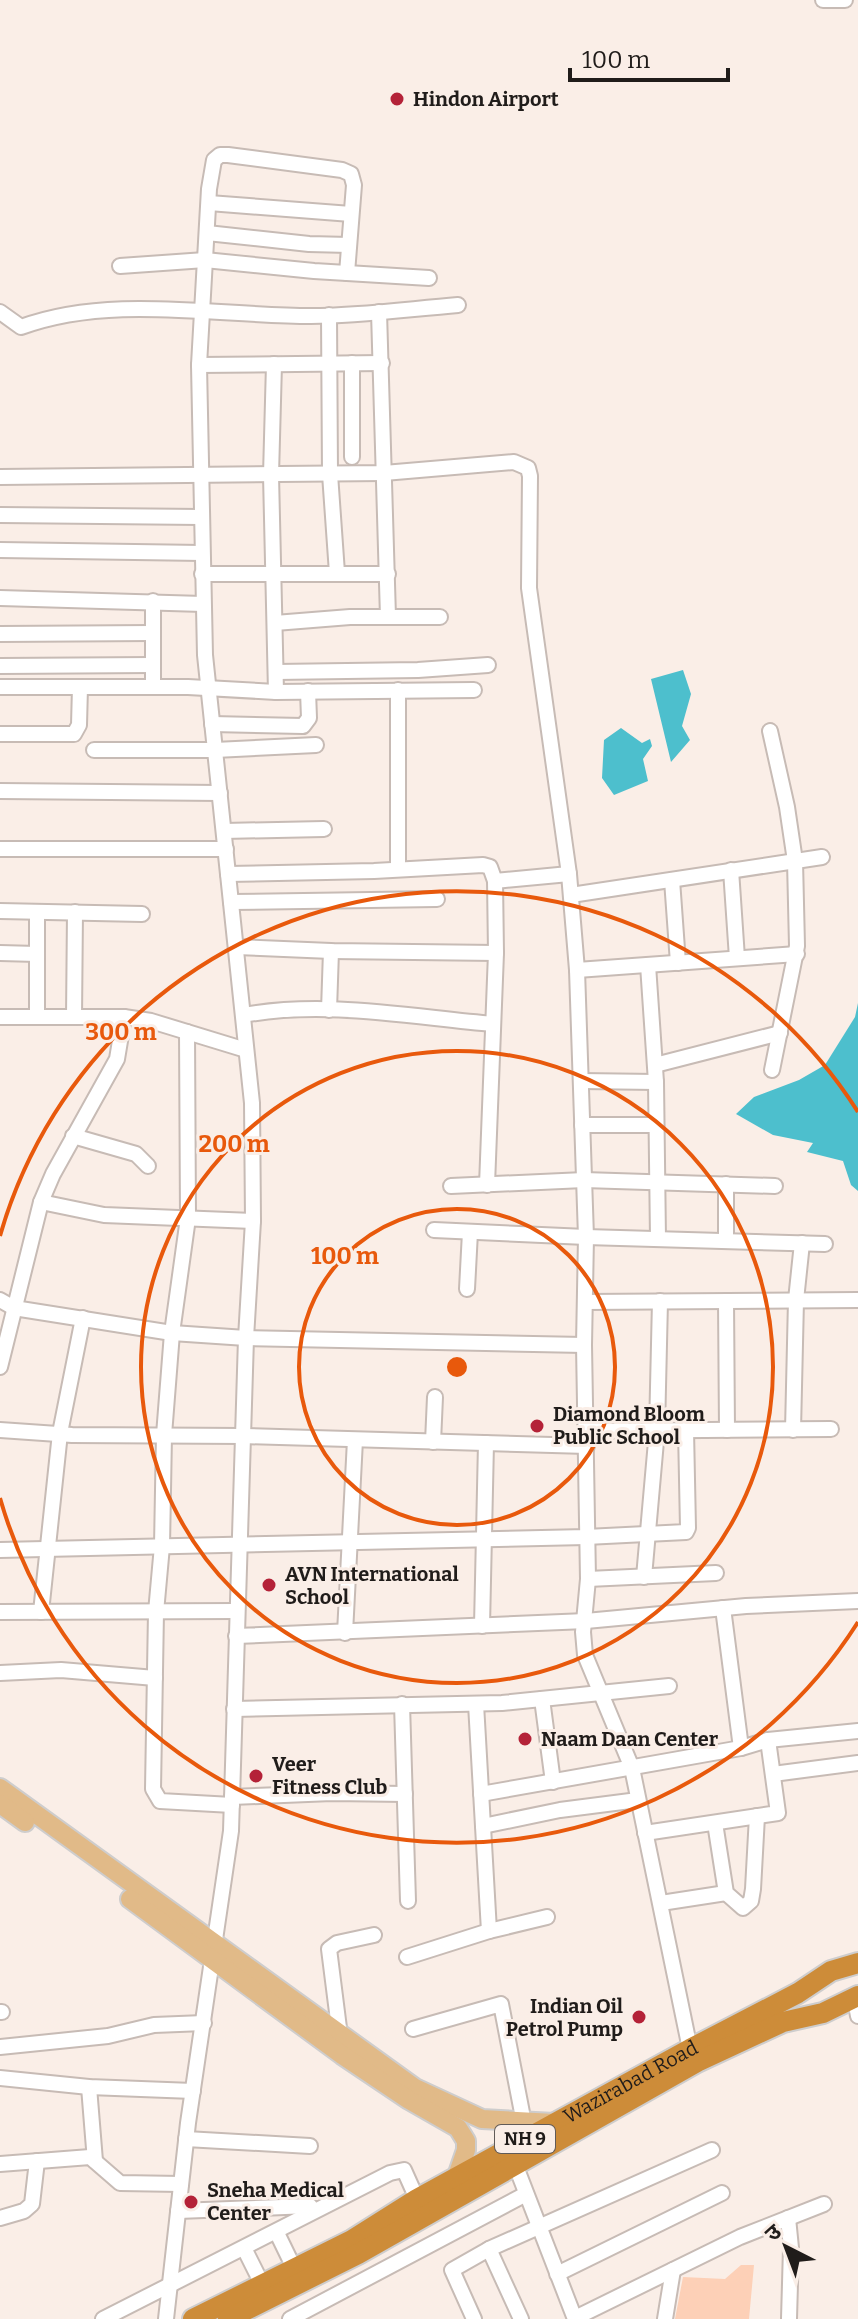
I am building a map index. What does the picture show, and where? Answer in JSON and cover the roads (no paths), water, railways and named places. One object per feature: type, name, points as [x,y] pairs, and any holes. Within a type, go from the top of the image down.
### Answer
[{"type":"highway","name":"Wazirabad Road","points":[[193,2319],[352,2240],[457,2176],[831,1971],[858,1963]]},
{"type":"highway","points":[[806,2016],[834,1993],[831,1986],[822,1983],[808,1986]]},
{"type":"highway","name":"Wazirabad Road","points":[[228,2319],[358,2254],[697,2062],[783,2022],[857,2004]]},
{"type":"main road","points":[[0,1788],[100,1869],[409,2100],[458,2128],[466,2141],[466,2150],[457,2176]]},
{"type":"main road","points":[[0,1804],[100,1869]]},
{"type":"main road","points":[[215,1954],[415,2088],[459,2111],[482,2119],[554,2123]]},
{"type":"street","points":[[823,0],[845,0]]},
{"type":"street","points":[[166,2319],[186,2139],[231,1831],[246,1338],[253,1221],[252,1117],[244,1015],[212,724],[202,574],[199,365],[212,165],[220,155],[346,171],[353,179],[347,273]]},
{"type":"street","points":[[209,203],[351,214]]},
{"type":"street","points":[[207,233],[349,245]]},
{"type":"street","points":[[120,266],[205,260],[429,278]]},
{"type":"street","points":[[0,312],[21,327],[52,315],[117,310],[329,315],[458,305]]},
{"type":"street","points":[[379,312],[388,617]]},
{"type":"street","points":[[329,315],[330,474],[337,573]]},
{"type":"street","points":[[352,363],[352,457]]},
{"type":"street","points":[[199,365],[382,363]]},
{"type":"street","points":[[274,364],[271,475],[276,692]]},
{"type":"street","points":[[0,477],[384,473],[514,462],[528,468],[529,588],[569,874],[577,970],[586,1237],[584,1345],[588,1579],[583,1632],[585,1655],[632,1768],[690,2049]]},
{"type":"street","points":[[0,515],[201,517]]},
{"type":"street","points":[[0,550],[202,553]]},
{"type":"street","points":[[202,574],[388,574]]},
{"type":"street","points":[[0,598],[203,604]]},
{"type":"street","points":[[153,601],[153,687]]},
{"type":"street","points":[[275,623],[350,617],[440,617]]},
{"type":"street","points":[[0,634],[153,633]]},
{"type":"street","points":[[0,666],[153,665]]},
{"type":"street","points":[[276,672],[418,670],[488,665]]},
{"type":"street","points":[[0,687],[153,687],[276,692],[474,690]]},
{"type":"street","points":[[0,734],[74,734],[79,725],[80,687]]},
{"type":"street","points":[[398,690],[398,869]]},
{"type":"street","points":[[212,724],[303,726],[309,718],[308,691]]},
{"type":"street","points":[[770,731],[795,861],[797,954],[772,1070]]},
{"type":"street","points":[[94,750],[215,750],[316,745]]},
{"type":"street","points":[[0,791],[220,793]]},
{"type":"street","points":[[224,831],[324,829]]},
{"type":"street","points":[[0,849],[226,849]]},
{"type":"street","points":[[571,895],[822,857]]},
{"type":"street","points":[[228,874],[490,867],[495,881],[496,953],[487,1185]]},
{"type":"street","points":[[731,870],[737,958]]},
{"type":"street","points":[[339,872],[341,900]]},
{"type":"street","points":[[495,881],[569,874]]},
{"type":"street","points":[[672,880],[678,963]]},
{"type":"street","points":[[231,902],[437,899]]},
{"type":"street","points":[[0,911],[142,914]]},
{"type":"street","points":[[37,912],[37,1017]]},
{"type":"street","points":[[74,1017],[75,912]]},
{"type":"street","points":[[236,947],[496,953]]},
{"type":"street","points":[[329,1010],[331,951]]},
{"type":"street","points":[[0,953],[37,954]]},
{"type":"street","points":[[577,970],[797,954]]},
{"type":"street","points":[[648,965],[656,1082],[658,1239]]},
{"type":"street","points":[[244,1015],[269,1011],[329,1010],[493,1024]]},
{"type":"street","points":[[0,1017],[124,1017],[151,1021],[246,1050]]},
{"type":"street","points":[[0,1367],[41,1202],[73,1136],[117,1059],[124,1017]]},
{"type":"street","points":[[187,1032],[188,1218],[172,1333],[164,1435],[162,1546],[156,1612],[155,1797],[166,1802],[232,1801],[332,1793],[405,1794]]},
{"type":"street","points":[[655,1065],[780,1033]]},
{"type":"street","points":[[581,1081],[656,1082]]},
{"type":"street","points":[[582,1125],[656,1125]]},
{"type":"street","points":[[73,1136],[136,1154],[148,1166]]},
{"type":"street","points":[[451,1186],[584,1180],[775,1186]]},
{"type":"street","points":[[726,1184],[726,1241]]},
{"type":"street","points":[[41,1202],[104,1215],[253,1221]]},
{"type":"street","points":[[434,1230],[825,1244]]},
{"type":"street","points":[[467,1289],[470,1232]]},
{"type":"street","points":[[793,1430],[796,1300],[802,1243]]},
{"type":"street","points":[[0,1300],[14,1308],[172,1333],[246,1338],[584,1345]]},
{"type":"street","points":[[585,1302],[858,1300]]},
{"type":"street","points":[[644,1577],[657,1430],[660,1301]]},
{"type":"street","points":[[726,1301],[727,1430]]},
{"type":"street","points":[[41,1612],[60,1433],[83,1318]]},
{"type":"street","points":[[433,1442],[435,1397]]},
{"type":"street","points":[[0,1430],[486,1443],[586,1438],[657,1430],[831,1429]]},
{"type":"street","points":[[0,1550],[686,1532],[686,1430]]},
{"type":"street","points":[[345,1633],[355,1440]]},
{"type":"street","points":[[482,1626],[486,1443]]},
{"type":"street","points":[[588,1579],[716,1573]]},
{"type":"street","points":[[236,1636],[586,1621],[723,1608],[858,1601]]},
{"type":"street","points":[[723,1608],[741,1748]]},
{"type":"street","points":[[0,1612],[237,1611]]},
{"type":"street","points":[[0,1673],[61,1670],[155,1678]]},
{"type":"street","points":[[234,1709],[476,1704],[669,1686]]},
{"type":"street","points":[[542,1699],[553,1782]]},
{"type":"street","points":[[402,1704],[408,1901]]},
{"type":"street","points":[[476,1704],[489,1931]]},
{"type":"street","points":[[481,1794],[741,1748],[768,1740],[858,1731]]},
{"type":"street","points":[[645,1833],[778,1813],[768,1740]]},
{"type":"street","points":[[773,1774],[858,1763]]},
{"type":"street","points":[[483,1826],[560,1810],[638,1800]]},
{"type":"street","points":[[715,1823],[726,1893],[743,1908],[751,1901],[757,1816]]},
{"type":"street","points":[[661,1903],[726,1893]]},
{"type":"street","points":[[407,1957],[489,1931],[547,1917]]},
{"type":"street","points":[[340,2036],[329,1949],[337,1943],[374,1935]]},
{"type":"street","points":[[413,2029],[501,2004],[524,2123]]},
{"type":"street","points":[[0,2047],[108,2036],[154,2025],[204,2023]]},
{"type":"street","points":[[0,2078],[89,2087],[193,2091]]},
{"type":"street","points":[[89,2087],[95,2161]]},
{"type":"street","points":[[186,2139],[310,2146]]},
{"type":"street","points":[[474,2319],[452,2270],[489,2249],[712,2150]]},
{"type":"street","points":[[0,2164],[90,2157],[120,2183],[181,2184]]},
{"type":"street","points":[[0,2218],[24,2211],[32,2204],[37,2161]]},
{"type":"street","points":[[515,2164],[575,2319],[740,2237],[824,2204]]},
{"type":"street","points":[[103,2319],[390,2173],[404,2170],[417,2199]]},
{"type":"street","points":[[557,2274],[722,2193]]},
{"type":"street","points":[[290,2319],[526,2194]]},
{"type":"street","points":[[178,2211],[310,2206]]},
{"type":"street","points":[[788,2218],[791,2248],[789,2319]]},
{"type":"street","points":[[277,2233],[294,2268]]},
{"type":"street","points":[[244,2248],[262,2284]]},
{"type":"street","points":[[489,2249],[521,2319]]},
{"type":"street","points":[[665,2319],[673,2270]]},
{"type":"water","points":[[683,670],[691,694],[682,726],[690,740],[671,762],[651,679]]},
{"type":"water","points":[[621,728],[642,743],[650,739],[652,746],[643,759],[648,781],[614,795],[602,778],[604,740]]},
{"type":"water","points":[[858,1003],[858,1191],[851,1185],[843,1161],[807,1152],[813,1143],[773,1135],[736,1114],[754,1097],[799,1080],[825,1065],[855,1017]]},
{"type":"place","name":"Hindon Airport","points":[[397,99]]},
{"type":"place","name":"Diamond Bloom Public School","points":[[537,1426]]},
{"type":"place","name":"AVN International School","points":[[269,1585]]},
{"type":"place","name":"Naam Daan Center","points":[[525,1739]]},
{"type":"place","name":"Veer Fitness Club","points":[[256,1776]]},
{"type":"place","name":"Indian Oil Petrol Pump","points":[[639,2017]]},
{"type":"place","name":"Sneha Medical Center","points":[[191,2202]]}]
